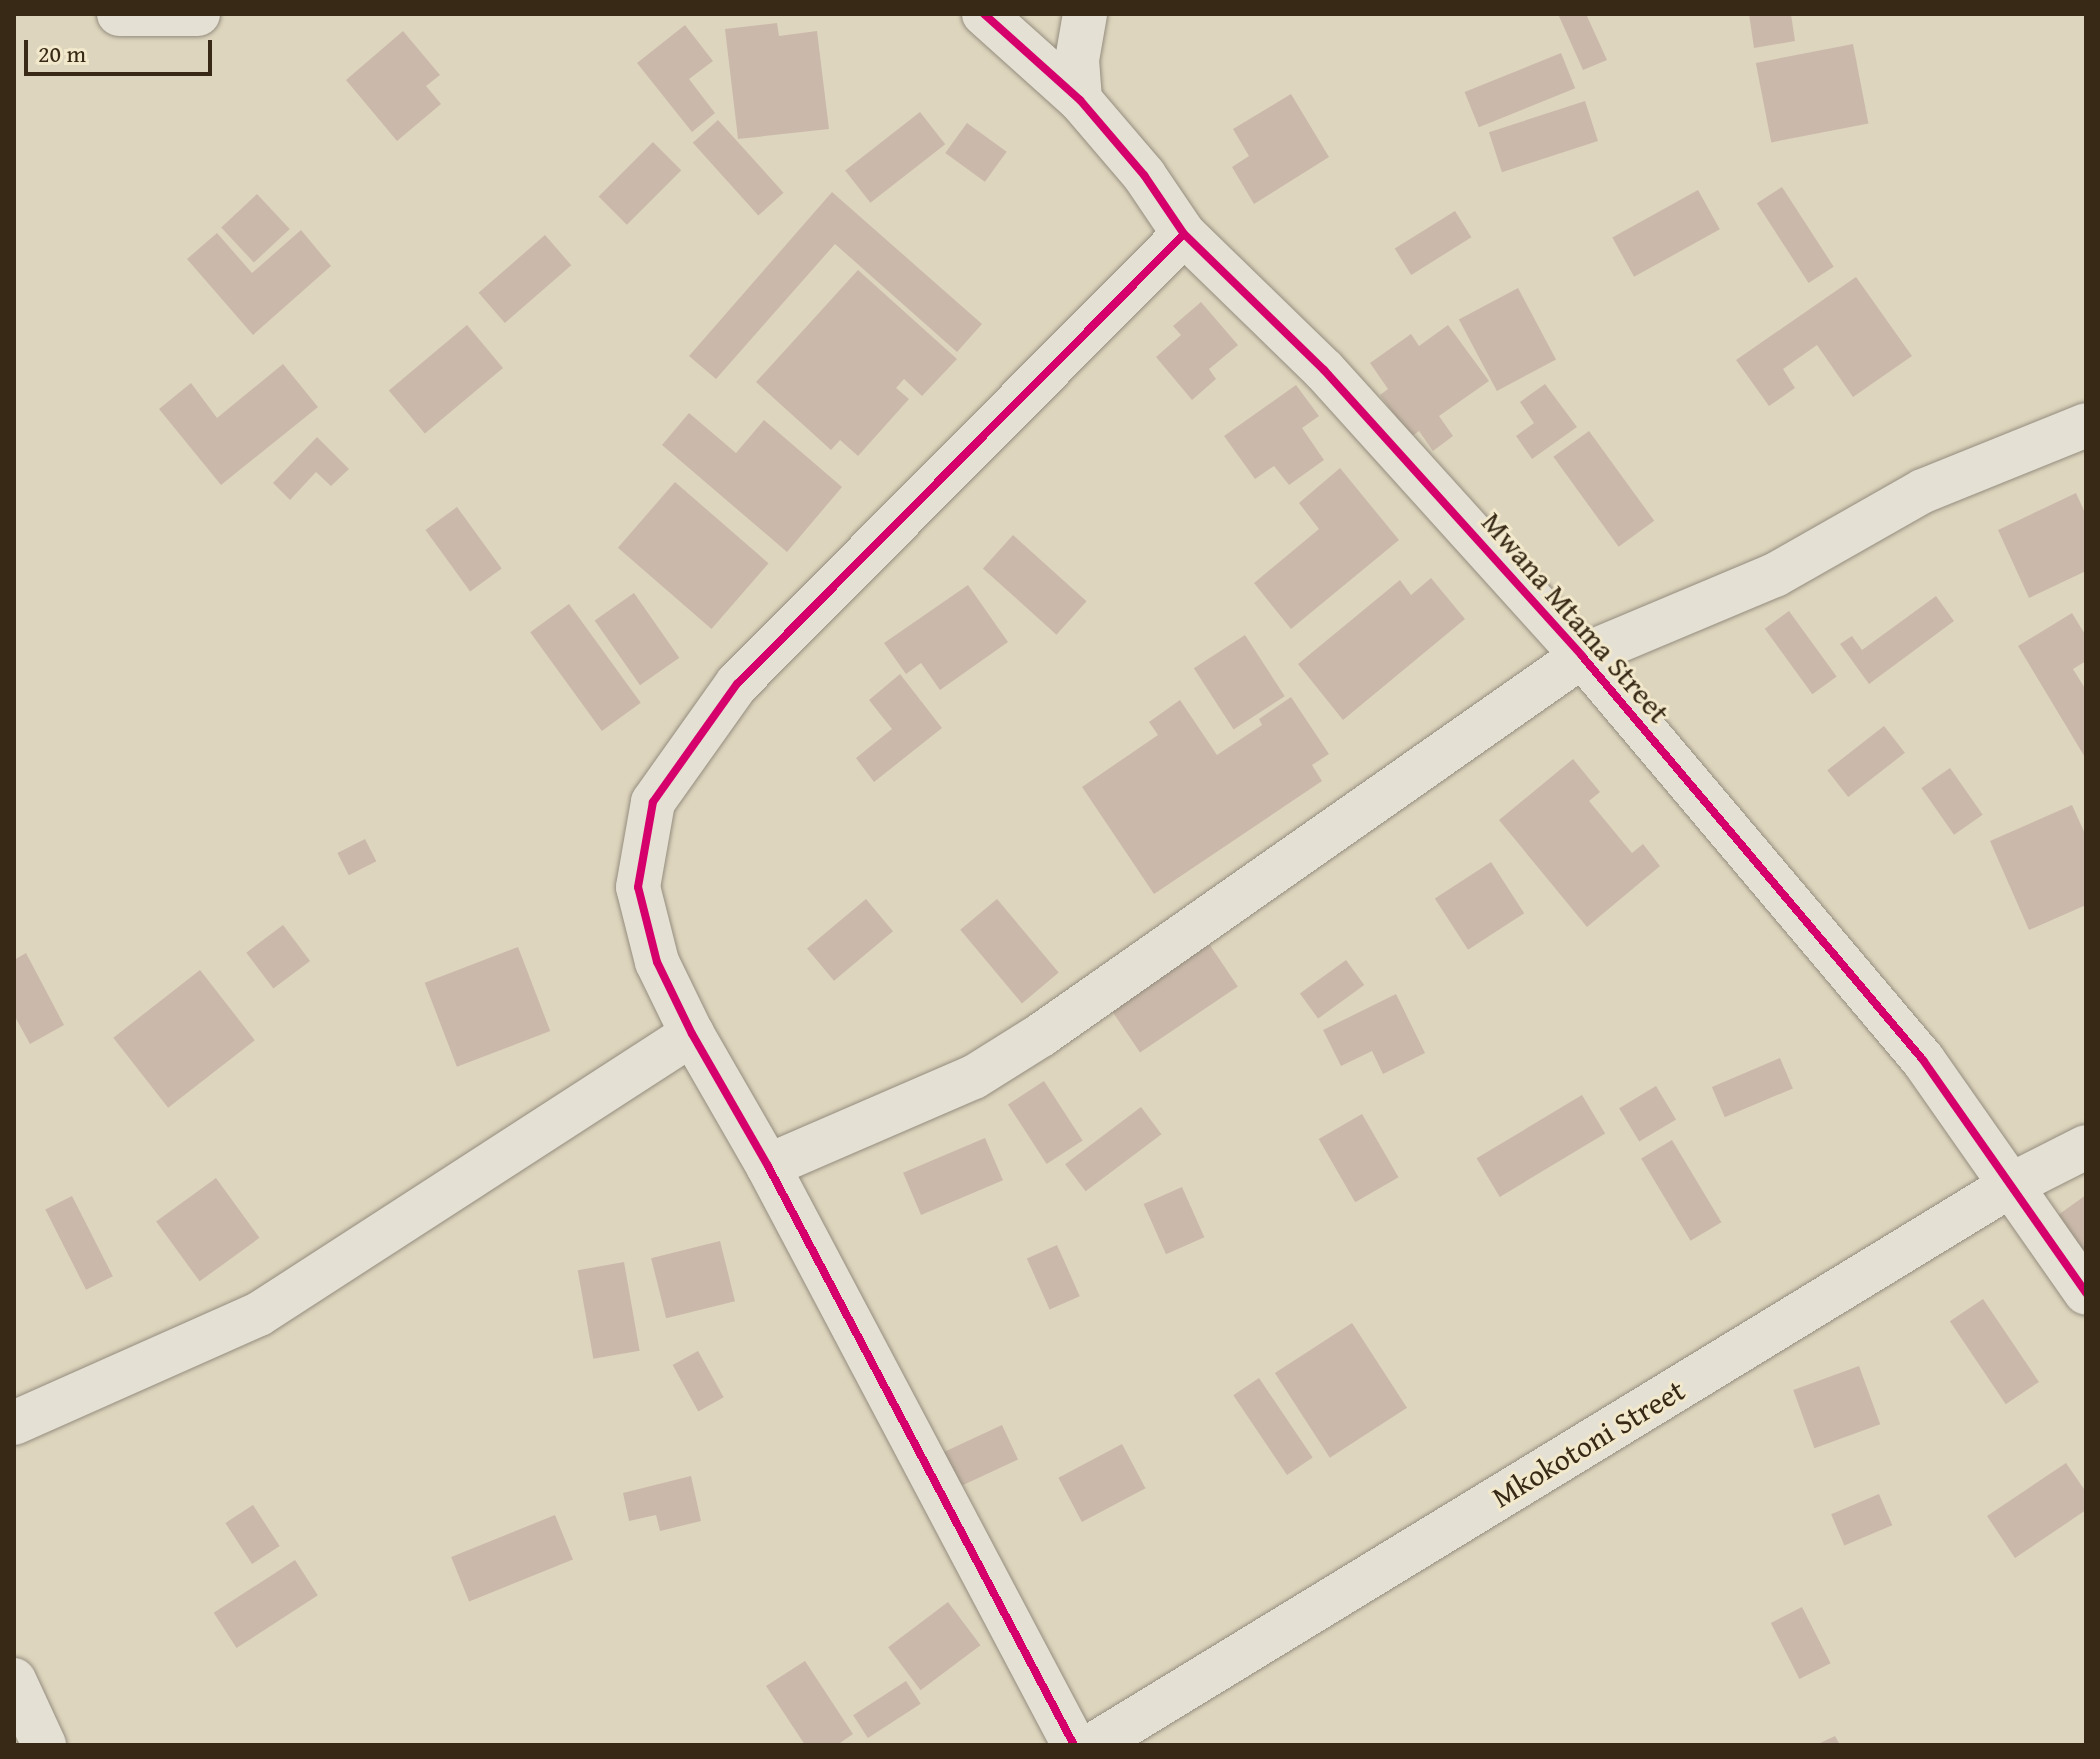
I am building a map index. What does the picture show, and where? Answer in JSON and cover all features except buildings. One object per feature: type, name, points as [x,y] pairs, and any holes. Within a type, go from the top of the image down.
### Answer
[{"type":"street","points":[[119,14],[198,14]]},
{"type":"street","name":"Mwana Mtama Street","points":[[984,14],[1080,100],[1144,175],[1184,234],[1324,370],[1582,656],[1923,1060],[2086,1293]]},
{"type":"street","points":[[1080,100],[1077,60],[1085,14]]},
{"type":"street","points":[[1074,1745],[768,1166],[692,1034],[657,962],[638,887],[653,802],[737,684],[1184,234]]},
{"type":"street","points":[[768,1166],[974,1077],[1028,1043],[1582,656],[1775,575],[1923,491],[2086,425]]},
{"type":"street","points":[[14,1423],[259,1314],[692,1034]]},
{"type":"street","name":"Mkokotoni Street","points":[[1093,1745],[2011,1185],[2086,1147]]},
{"type":"street","points":[[14,1680],[44,1745]]},
{"type":"cycle path","points":[[984,14],[1080,100],[1144,175],[1184,234],[1324,370],[1582,656],[1923,1060],[2086,1293]]},
{"type":"cycle path","points":[[1074,1745],[768,1166],[692,1034],[657,962],[638,887],[653,802],[737,684],[1184,234]]}]
